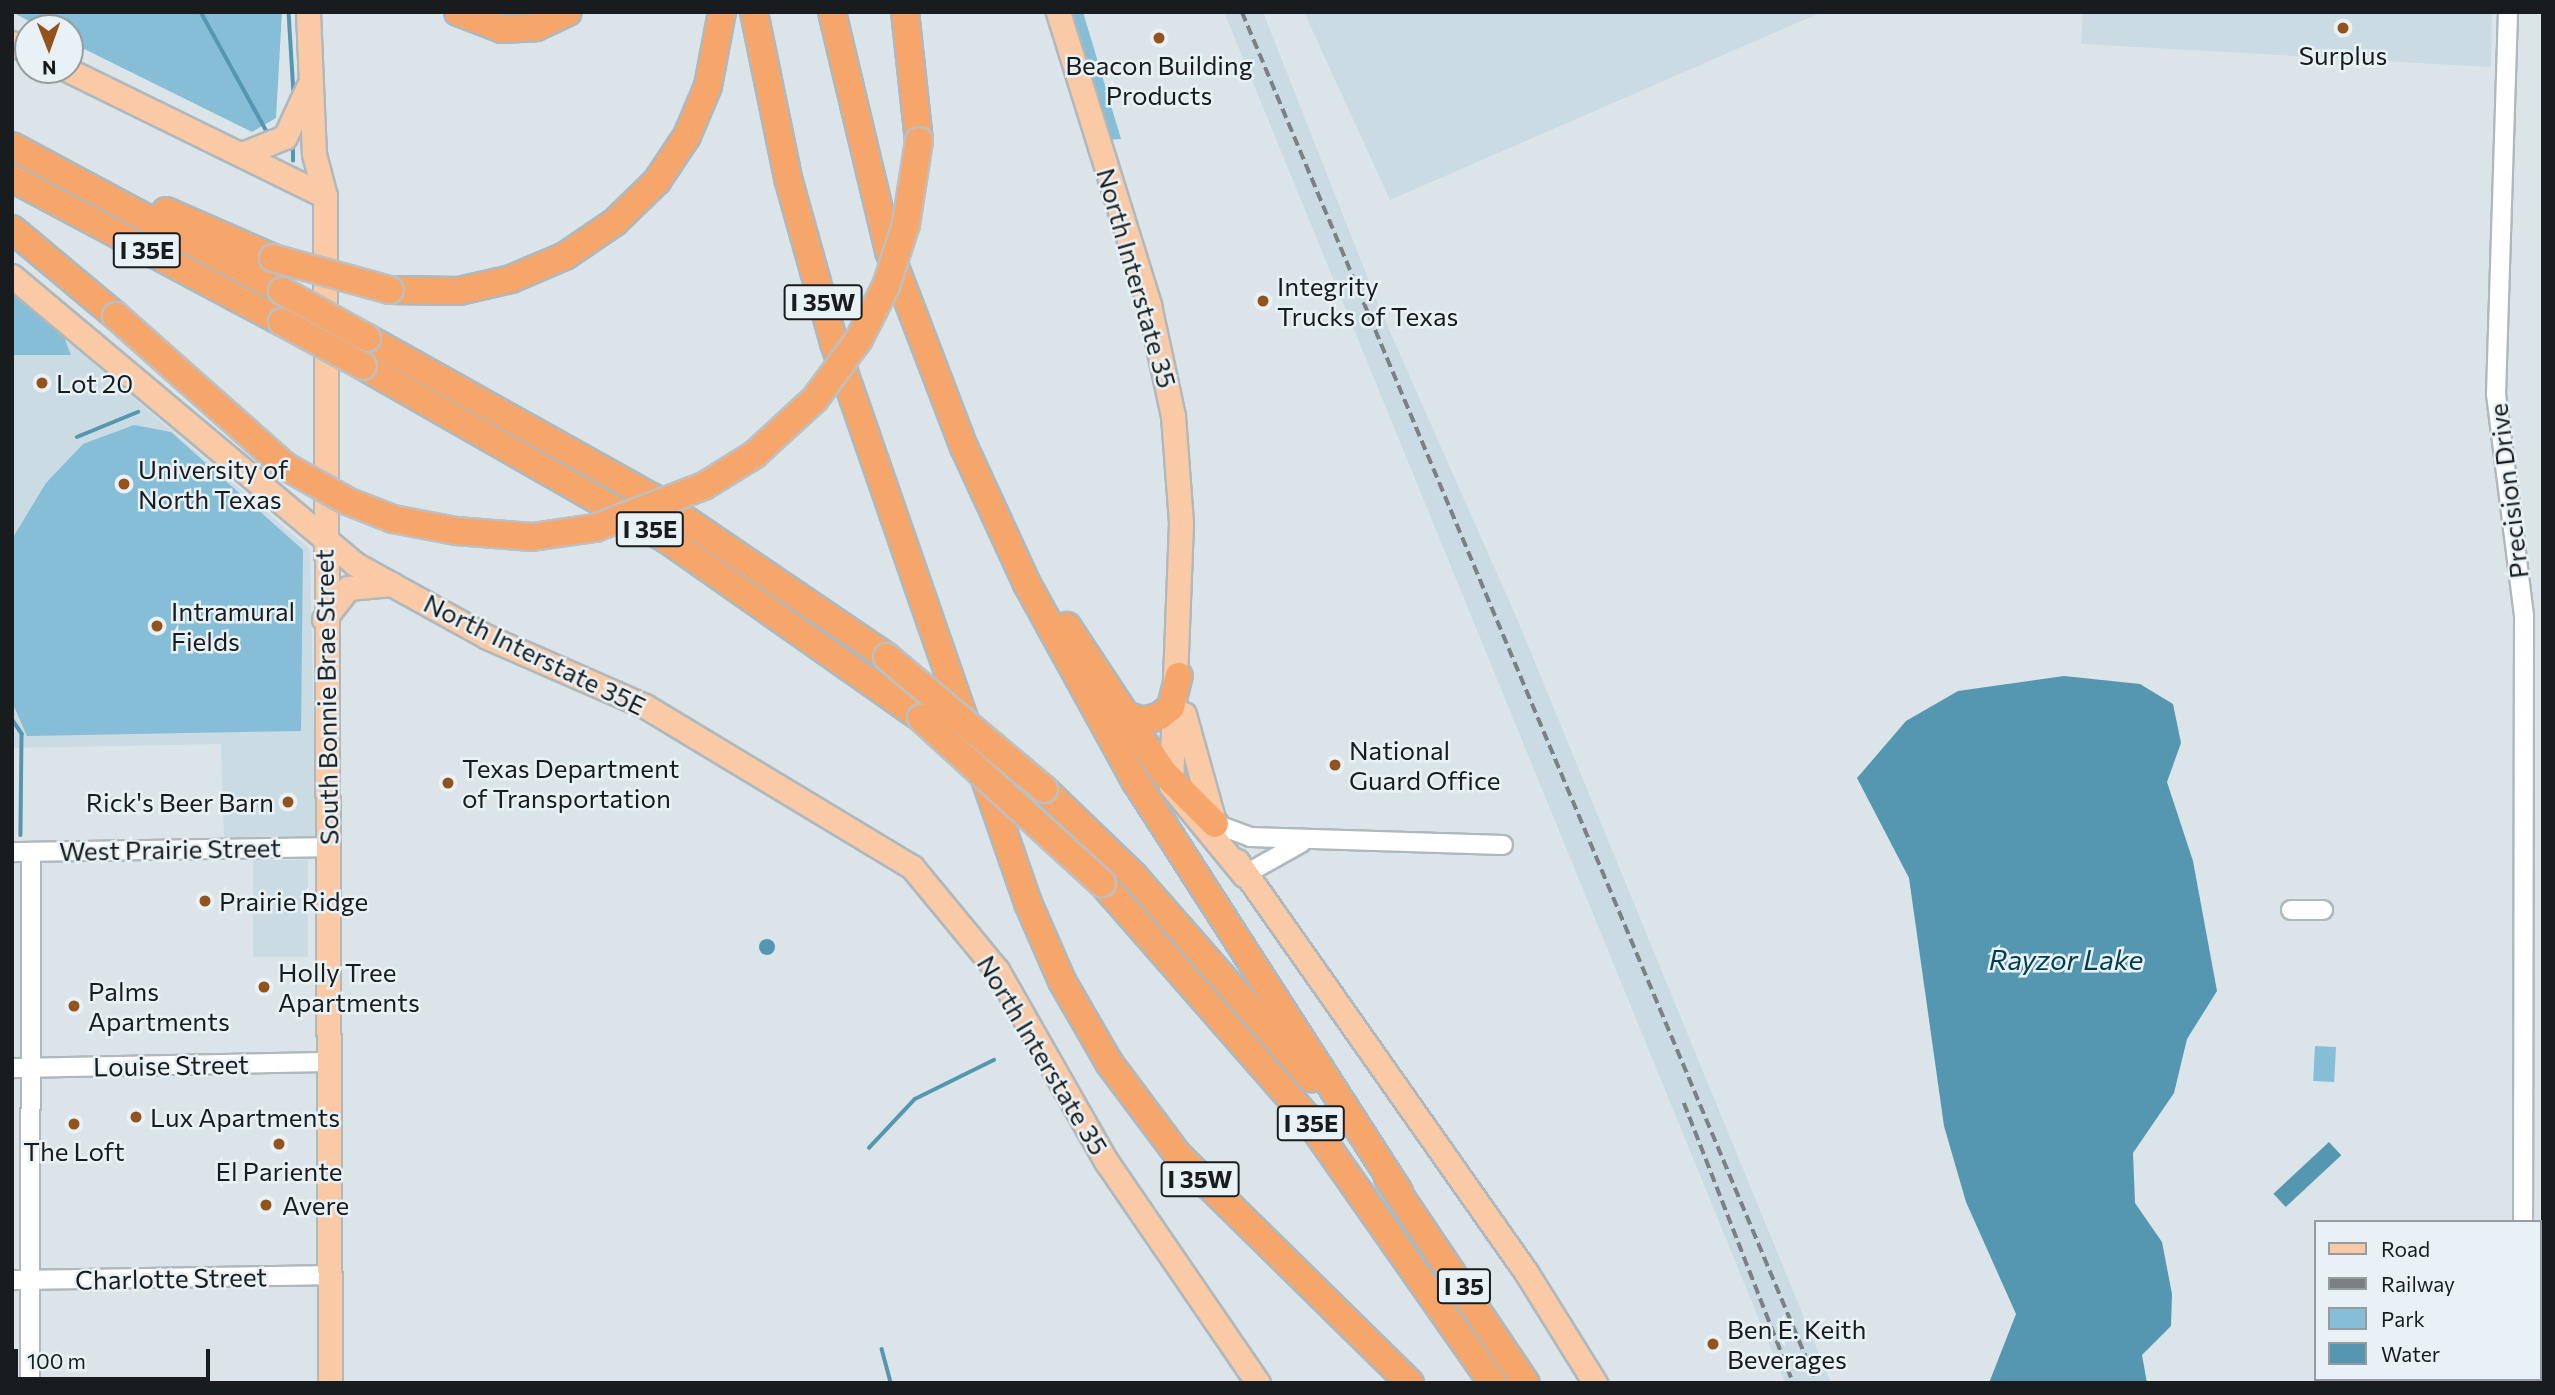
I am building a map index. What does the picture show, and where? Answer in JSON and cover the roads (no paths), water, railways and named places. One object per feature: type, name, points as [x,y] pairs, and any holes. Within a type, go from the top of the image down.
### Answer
[{"type":"highway","points":[[458,12],[486,27],[519,29],[568,12]]},
{"type":"highway","points":[[12,144],[273,258],[390,290],[459,291],[511,279],[565,256],[615,222],[657,181],[687,136],[708,86],[722,12]]},
{"type":"highway","name":"I 35W","points":[[754,12],[788,178],[834,343],[1028,903],[1062,981],[1110,1064],[1178,1155],[1410,1383]]},
{"type":"highway","name":"I 35W","points":[[832,12],[889,251],[940,387],[1027,584],[1101,724],[1399,1192]]},
{"type":"highway","points":[[12,229],[116,316],[285,466],[347,501],[393,519],[456,531],[532,537],[596,528],[704,486],[754,456],[815,399],[859,339],[886,286],[906,224],[919,141],[905,12]]},
{"type":"highway","name":"I 35E","points":[[12,144],[652,497],[887,657],[1044,789],[1218,968],[1399,1192]]},
{"type":"highway","name":"I 35E","points":[[12,178],[363,366],[718,572],[921,718],[1102,883],[1305,1115],[1493,1383]]},
{"type":"highway","points":[[940,387],[1120,713],[1171,782],[1215,824]]},
{"type":"highway","points":[[1120,713],[1143,721],[1160,716],[1171,707],[1179,676]]},
{"type":"highway","name":"I 35","points":[[1399,1192],[1526,1383]]},
{"type":"main road","name":"South Bonnie Brae Street","points":[[308,12],[309,84],[325,196],[323,622],[330,1062],[330,1383]]},
{"type":"main road","name":"North Interstate 35","points":[[1058,12],[1167,381],[1180,513],[1179,676],[1171,782],[1181,805],[1244,875]]},
{"type":"main road","points":[[84,78],[325,196]]},
{"type":"main road","points":[[242,154],[285,137],[309,84]]},
{"type":"main road","name":"North Interstate 35E","points":[[12,276],[324,541],[487,637],[626,696],[773,783]]},
{"type":"main road","points":[[323,622],[348,587],[394,583]]},
{"type":"main road","name":"North Interstate 35","points":[[1179,676],[1196,766],[1215,824],[1244,875],[1525,1272],[1595,1383]]},
{"type":"main road","name":"North Interstate 35","points":[[773,783],[881,845],[942,898],[1020,1006],[1116,1177],[1258,1383]]},
{"type":"street","name":"Precision Drive","points":[[2508,12],[2496,394],[2524,616],[2523,1220]]},
{"type":"street","points":[[1215,824],[1238,835],[1315,841],[1503,845]]},
{"type":"street","points":[[1244,875],[1282,849],[1315,841]]},
{"type":"street","name":"West Prairie Street","points":[[12,852],[328,847]]},
{"type":"street","points":[[30,1383],[21,1280],[31,1067],[32,852]]},
{"type":"street","points":[[2291,911],[2323,910]]},
{"type":"street","name":"Louise Street","points":[[12,1068],[330,1062]]},
{"type":"street","name":"Charlotte Street","points":[[21,1280],[329,1275]]},
{"type":"water","name":"Rayzor Lake","points":[[2064,676],[2140,684],[2173,704],[2181,743],[2167,782],[2193,861],[2217,991],[2187,1039],[2174,1093],[2133,1153],[2135,1203],[2162,1242],[2172,1294],[2171,1326],[2142,1355],[2147,1383],[1989,1383],[2016,1314],[1966,1202],[1944,1126],[1909,878],[1857,778],[1906,721],[1958,691]]},
{"type":"water","points":[[767,939],[773,941],[773,953],[767,955],[761,953],[759,947],[761,941]]},
{"type":"water","points":[[2329,1142],[2341,1155],[2286,1207],[2273,1194]]},
{"type":"waterway","points":[[201,12],[269,135]]},
{"type":"waterway","points":[[289,12],[294,93]]},
{"type":"waterway","points":[[293,139],[293,161]]},
{"type":"waterway","points":[[77,437],[138,412]]},
{"type":"waterway","points":[[12,719],[22,734],[21,835]]},
{"type":"waterway","points":[[869,1148],[915,1099],[994,1060]]},
{"type":"waterway","points":[[882,1349],[891,1383]]},
{"type":"railway","points":[[1242,12],[1817,1383]]},
{"type":"railway","points":[[1684,1103],[1793,1383]]},
{"type":"place","name":"Surplus","points":[[2343,28]]},
{"type":"place","name":"Beacon Building Products","points":[[1159,38]]},
{"type":"place","name":"Integrity Trucks of Texas","points":[[1263,301]]},
{"type":"place","name":"Lot 20","points":[[42,383]]},
{"type":"place","name":"University of North Texas","points":[[124,484]]},
{"type":"place","name":"Intramural Fields","points":[[157,626]]},
{"type":"place","name":"National Guard Office","points":[[1335,765]]},
{"type":"place","name":"Texas Department of Transportation","points":[[448,783]]},
{"type":"place","name":"Rick's Beer Barn","points":[[288,802]]},
{"type":"place","name":"Prairie Ridge","points":[[205,901]]},
{"type":"place","name":"Holly Tree Apartments","points":[[264,987]]},
{"type":"place","name":"Palms Apartments","points":[[74,1006]]},
{"type":"place","name":"Lux Apartments","points":[[136,1117]]},
{"type":"place","name":"The Loft","points":[[74,1124]]},
{"type":"place","name":"El Pariente","points":[[279,1144]]},
{"type":"place","name":"Avere","points":[[266,1205]]},
{"type":"place","name":"Ben E. Keith Beverages","points":[[1713,1344]]}]
